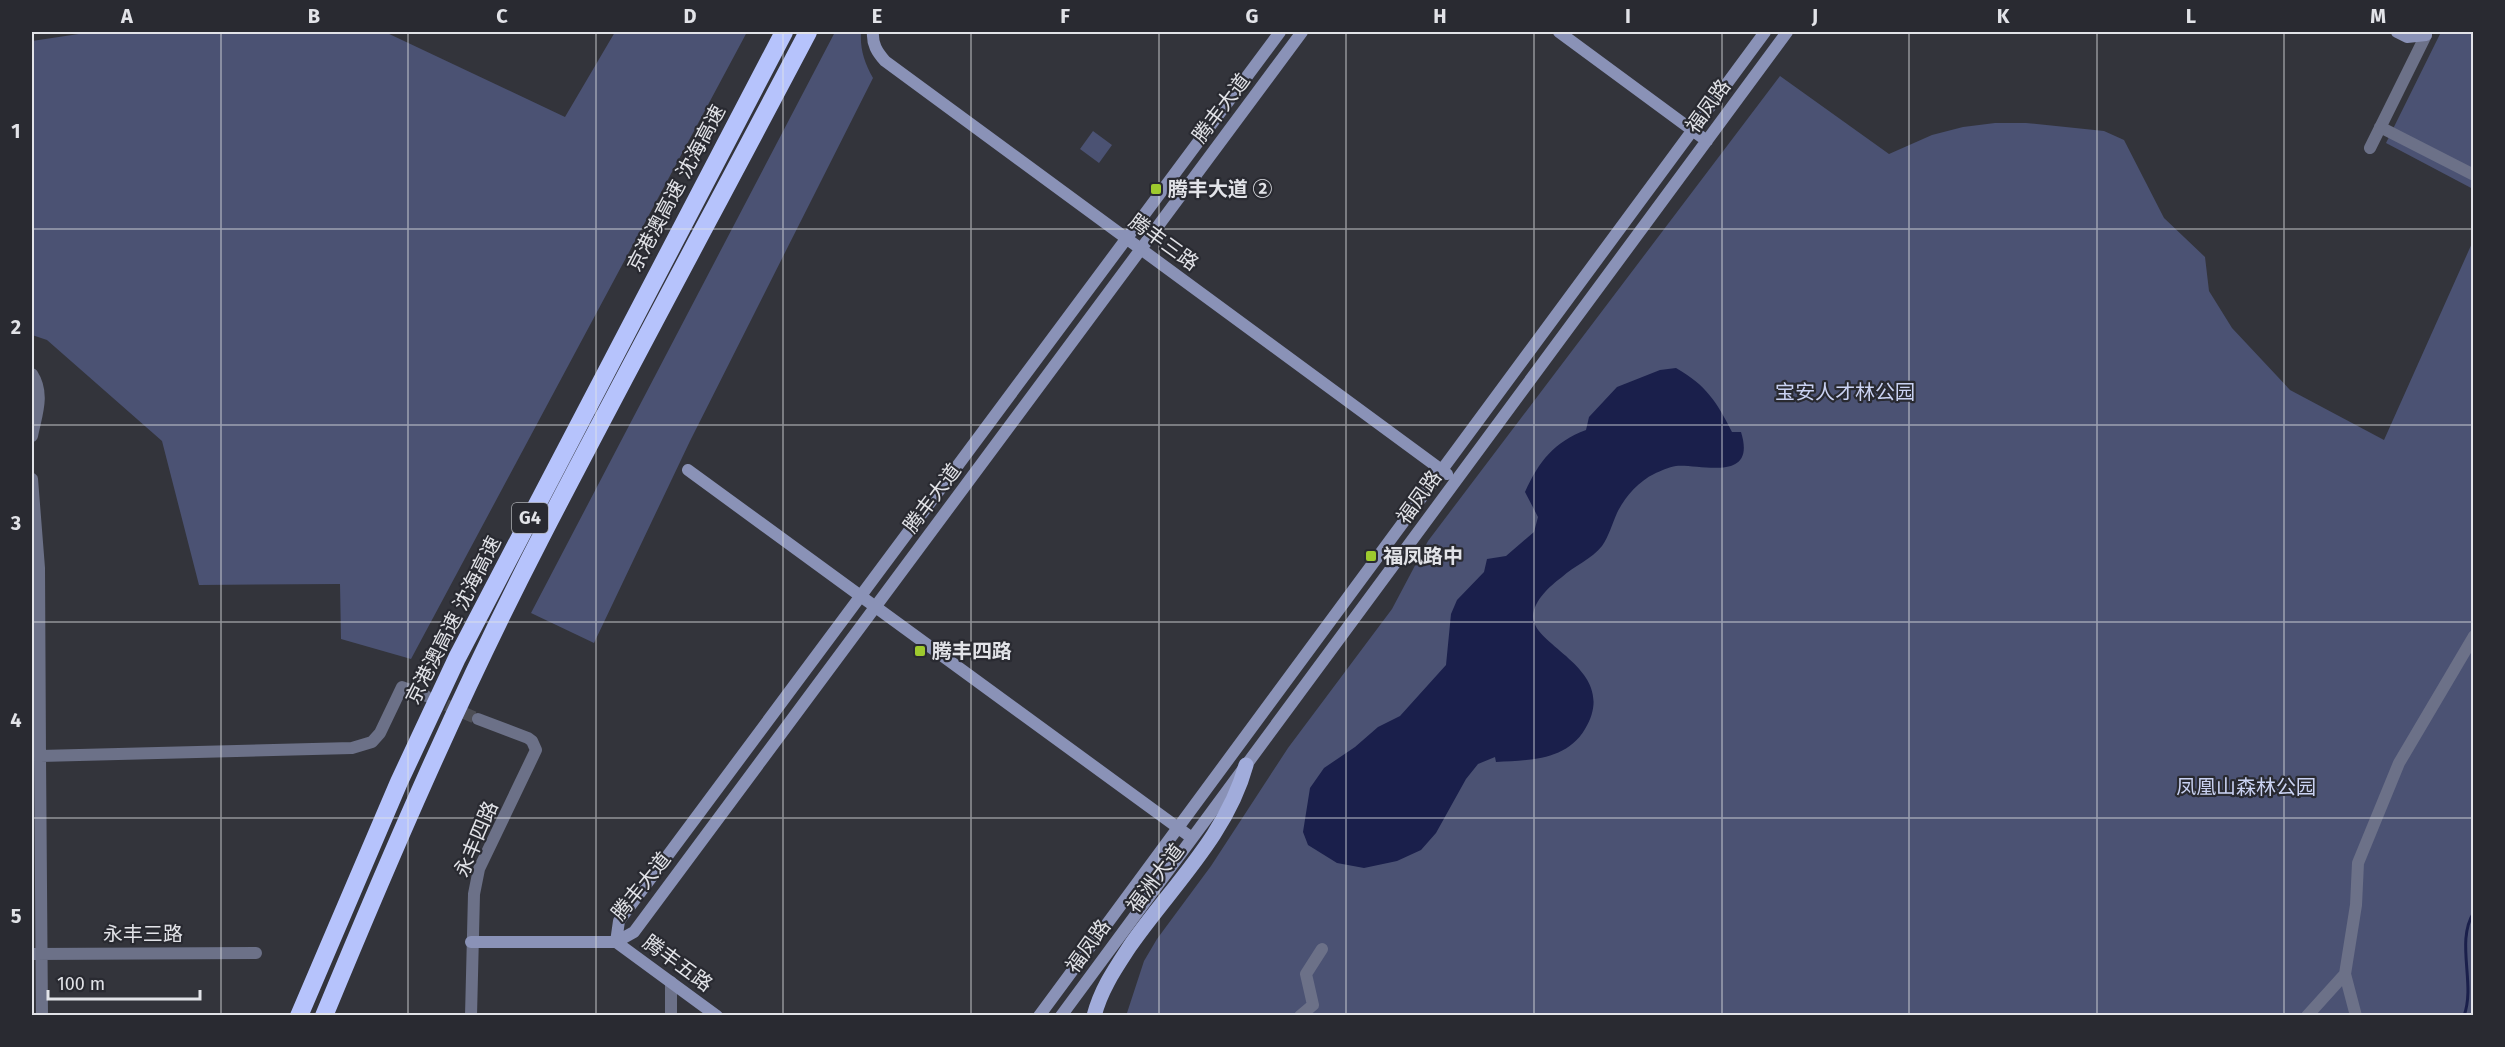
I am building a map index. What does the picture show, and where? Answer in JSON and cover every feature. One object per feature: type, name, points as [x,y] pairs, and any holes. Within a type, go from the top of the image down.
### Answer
[{"type":"highway","name":"京港澳高速 沈海高速","points":[[299,1016],[390,803],[457,658],[784,32]]},
{"type":"highway","name":"京港澳高速 沈海高速","points":[[324,1016],[419,791],[520,580],[808,32]]},
{"type":"main road","name":"福洲大道","points":[[1094,1016],[1109,977],[1156,908],[1210,842],[1234,801],[1246,765]]},
{"type":"street","name":"腾丰大道","points":[[616,942],[619,921],[1280,32]]},
{"type":"street","name":"腾丰大道","points":[[616,942],[634,932],[1302,32]]},
{"type":"street","points":[[1559,32],[1707,141]]},
{"type":"street","name":"福凤路","points":[[1039,1016],[1765,32]]},
{"type":"street","name":"福凤路","points":[[1061,1016],[1787,32]]},
{"type":"street","points":[[2397,32],[2407,37],[2426,33]]},
{"type":"street","points":[[2370,148],[2426,33]]},
{"type":"street","name":"腾丰三路","points":[[872,35],[876,51],[885,61],[1456,481]]},
{"type":"street","points":[[2380,127],[2474,175]]},
{"type":"street","points":[[32,374],[36,380],[40,397],[32,436]]},
{"type":"street","points":[[688,470],[1192,838]]},
{"type":"street","points":[[32,479],[39,568],[40,756],[36,954],[42,1016]]},
{"type":"street","points":[[1338,610],[1353,620]]},
{"type":"street","points":[[2356,1016],[2345,974],[2356,905],[2358,863],[2399,763],[2474,636]]},
{"type":"street","points":[[40,756],[352,748],[372,742],[380,733],[402,687],[426,696]]},
{"type":"street","name":"永丰四路","points":[[471,1016],[471,942],[474,894],[479,869],[536,750],[528,738],[478,719]]},
{"type":"street","name":"腾丰五路","points":[[471,942],[616,942],[717,1016]]},
{"type":"street","points":[[1300,1016],[1314,1005],[1306,974],[1322,949]]},
{"type":"street","name":"永丰三路","points":[[36,954],[255,953]]},
{"type":"street","points":[[2307,1016],[2345,974]]},
{"type":"street","points":[[671,982],[671,1016]]},
{"type":"green space","points":[[92,32],[385,32],[565,117],[615,32],[747,32],[411,659],[341,639],[340,584],[199,585],[162,441],[47,340],[32,335],[32,41]]},
{"type":"green space","points":[[835,32],[861,32],[863,55],[873,78],[690,441],[594,643],[531,613]]},
{"type":"green space","points":[[2441,32],[2473,32],[2473,189],[2386,143]]},
{"type":"green space","points":[[1780,76],[1889,154],[1932,135],[1963,127],[1995,123],[2026,123],[2104,131],[2124,140],[2164,218],[2205,257],[2209,291],[2232,328],[2290,390],[2384,440],[2473,241],[2473,1015],[1126,1016],[1144,961],[1157,939],[1211,866],[1288,748],[1392,609],[1428,541]]},
{"type":"green space","points":[[1093,131],[1112,145],[1099,163],[1080,149]]},
{"type":"shaded area","points":[[1676,368],[1710,395],[1732,432],[1741,432],[1744,448],[1741,459],[1734,465],[1712,468],[1673,467],[1648,477],[1633,490],[1620,507],[1602,546],[1553,585],[1536,604],[1533,616],[1536,627],[1584,675],[1592,690],[1593,708],[1585,729],[1577,740],[1568,747],[1546,757],[1496,762],[1495,757],[1478,764],[1466,779],[1436,833],[1421,850],[1397,861],[1364,868],[1337,863],[1308,845],[1303,832],[1310,788],[1324,768],[1355,747],[1378,727],[1400,716],[1446,665],[1451,614],[1457,600],[1484,572],[1487,559],[1506,556],[1534,532],[1538,517],[1525,492],[1542,462],[1565,440],[1586,430],[1589,417],[1617,387],[1660,370]]},
{"type":"waterway","points":[[2464,1016],[2468,990],[2466,936],[2474,912]]},
{"type":"tunnel","points":[[430,698],[478,719]]},
{"type":"place","name":"腾丰大道 ②","points":[[1156,189]]},
{"type":"place","name":"福凤路中","points":[[1371,556]]},
{"type":"place","name":"腾丰四路","points":[[920,651]]},
{"type":"park label","name":"宝安人才林公园","points":[[1845,392]]},
{"type":"park label","name":"凤凰山森林公园","points":[[2246,787]]}]
